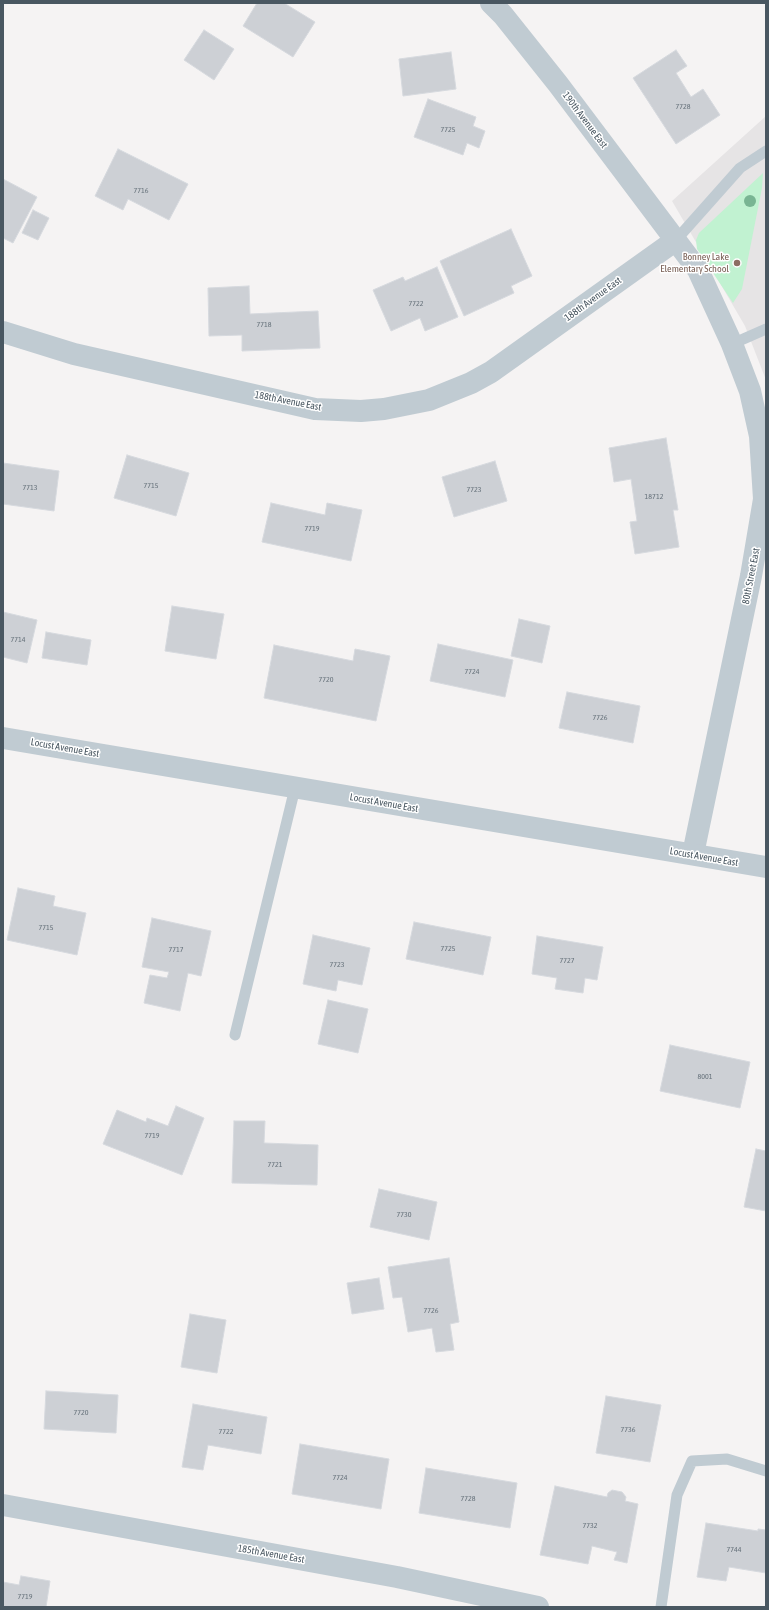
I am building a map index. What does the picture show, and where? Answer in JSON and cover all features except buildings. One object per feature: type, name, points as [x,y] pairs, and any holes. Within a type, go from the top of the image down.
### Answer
[{"type":"street","name":"190th Avenue East","points":[[491,3],[503,15],[558,84],[676,240]]},
{"type":"street","name":"188th Avenue East","points":[[3,332],[74,354],[315,408],[361,411],[384,409],[429,400],[471,383],[491,372],[676,240]]},
{"type":"street","name":"80th Street East","points":[[676,240],[698,270],[732,344],[750,391],[760,436],[764,499],[752,576],[694,854]]},
{"type":"street","name":"Locust Avenue East","points":[[3,738],[766,867]]},
{"type":"street","name":"185th Avenue East","points":[[3,1505],[397,1577],[538,1607]]},
{"type":"lane","points":[[676,240],[740,168],[766,151]]},
{"type":"lane","points":[[732,344],[766,329]]},
{"type":"lane","points":[[236,1035],[295,788]]},
{"type":"lane","points":[[661,1607],[677,1495],[692,1461],[727,1459],[766,1471]]},
{"type":"shaded area","name":"Bonney Lake Elementary School","points":[[766,116],[766,380],[745,326],[672,201]]},
{"type":"green space","points":[[763,173],[762,188],[742,289],[733,303],[697,249],[696,240],[699,233]]},
{"type":"place","name":"Bonney Lake Elementary School","points":[[737,263]]}]
